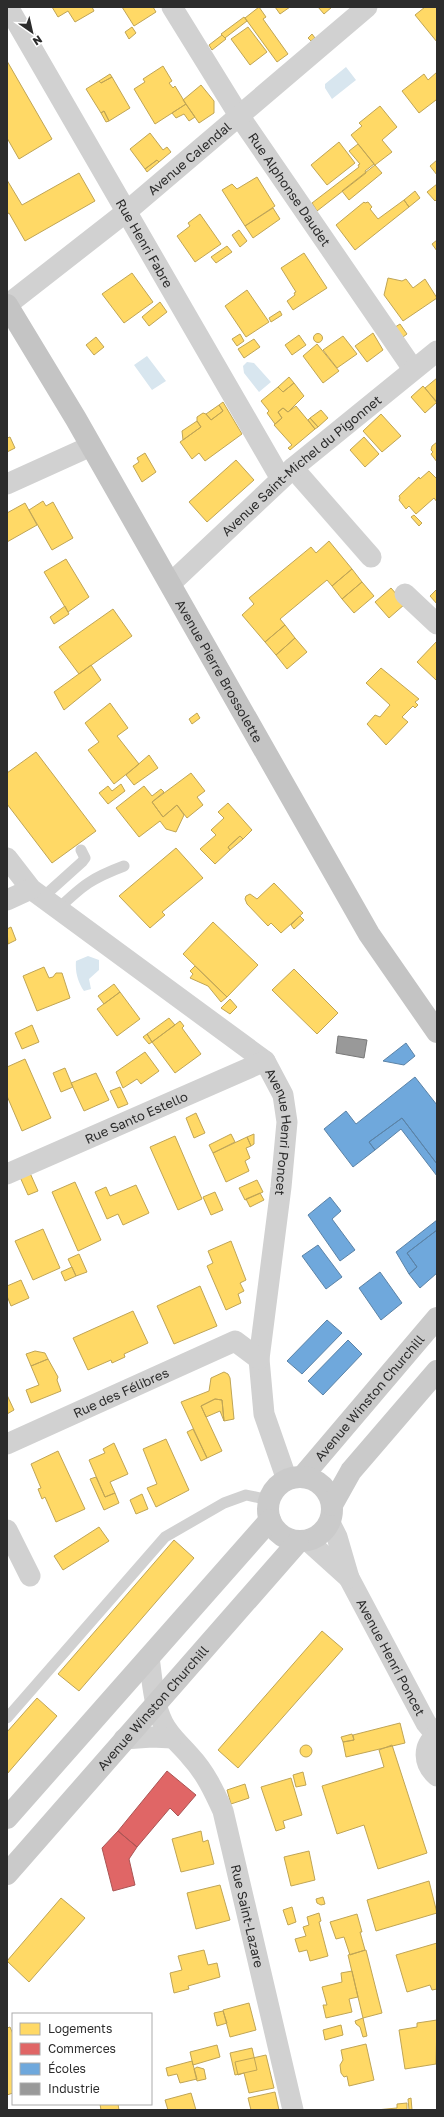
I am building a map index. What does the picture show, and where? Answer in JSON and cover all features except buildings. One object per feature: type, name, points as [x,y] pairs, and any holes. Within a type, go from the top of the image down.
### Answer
[{"type":"main road","name":"Avenue Pierre Brossolette","points":[[7,305],[91,446],[369,934],[437,1032]]},
{"type":"street","name":"Rue Henri Fabre","points":[[8,7],[126,212],[287,473],[371,557]]},
{"type":"street","name":"Rue Alphonse Daudet","points":[[172,7],[240,117],[413,369]]},
{"type":"street","name":"Avenue Calendal","points":[[7,305],[126,212],[240,117],[367,7]]},
{"type":"street","name":"Avenue Saint-Michel du Pigonnet","points":[[170,584],[287,473],[437,351]]},
{"type":"street","points":[[7,484],[91,446]]},
{"type":"street","points":[[404,594],[437,624]]},
{"type":"street","name":"Avenue Henri Poncet","points":[[7,858],[44,899],[265,1061],[283,1095],[287,1122],[281,1187],[259,1359],[264,1414],[294,1479]]},
{"type":"street","points":[[7,900],[44,899]]},
{"type":"street","name":"Rue Santo Estello","points":[[7,1174],[265,1061]]},
{"type":"street","name":"Rue des Félibres","points":[[7,1444],[235,1341],[266,1308]]},
{"type":"street","name":"Avenue Winston Churchill","points":[[294,1479],[437,1318]]},
{"type":"street","points":[[235,1341],[259,1359]]},
{"type":"street","points":[[270,1510],[274,1529],[285,1538],[303,1541],[321,1534],[351,1471],[437,1371]]},
{"type":"street","points":[[7,1818],[149,1657],[270,1510],[279,1485],[294,1479],[314,1480],[323,1487],[331,1514]]},
{"type":"street","name":"Avenue Henri Poncet","points":[[331,1514],[349,1578],[426,1724],[436,1735]]},
{"type":"street","points":[[7,1530],[30,1576]]},
{"type":"street","name":"Avenue Henri Poncet","points":[[303,1541],[349,1578]]},
{"type":"street","name":"Avenue Winston Churchill","points":[[7,1874],[156,1703],[303,1541]]},
{"type":"street","name":"Rue Saint-Lazare","points":[[149,1657],[156,1703],[162,1722],[172,1738],[190,1756],[208,1778],[223,1811],[293,2110]]},
{"type":"street","points":[[436,1735],[430,1741],[425,1756],[427,1764],[437,1776]]},
{"type":"street","points":[[124,1739],[152,1737],[172,1738]]},
{"type":"lane","points":[[44,899],[82,862],[85,858],[81,850]]},
{"type":"lane","points":[[44,899],[82,886],[98,876],[124,866]]},
{"type":"lane","points":[[7,1718],[165,1536],[224,1504],[246,1495],[270,1510]]},
{"type":"shaded area","points":[[346,67],[356,80],[332,99],[325,88],[325,84]]},
{"type":"shaded area","points":[[147,356],[166,381],[152,390],[134,365]]},
{"type":"shaded area","points":[[247,362],[254,363],[271,382],[259,392],[244,373],[243,366]]},
{"type":"shaded area","points":[[88,956],[99,960],[99,970],[89,979],[91,989],[84,991],[77,977],[76,961]]}]
